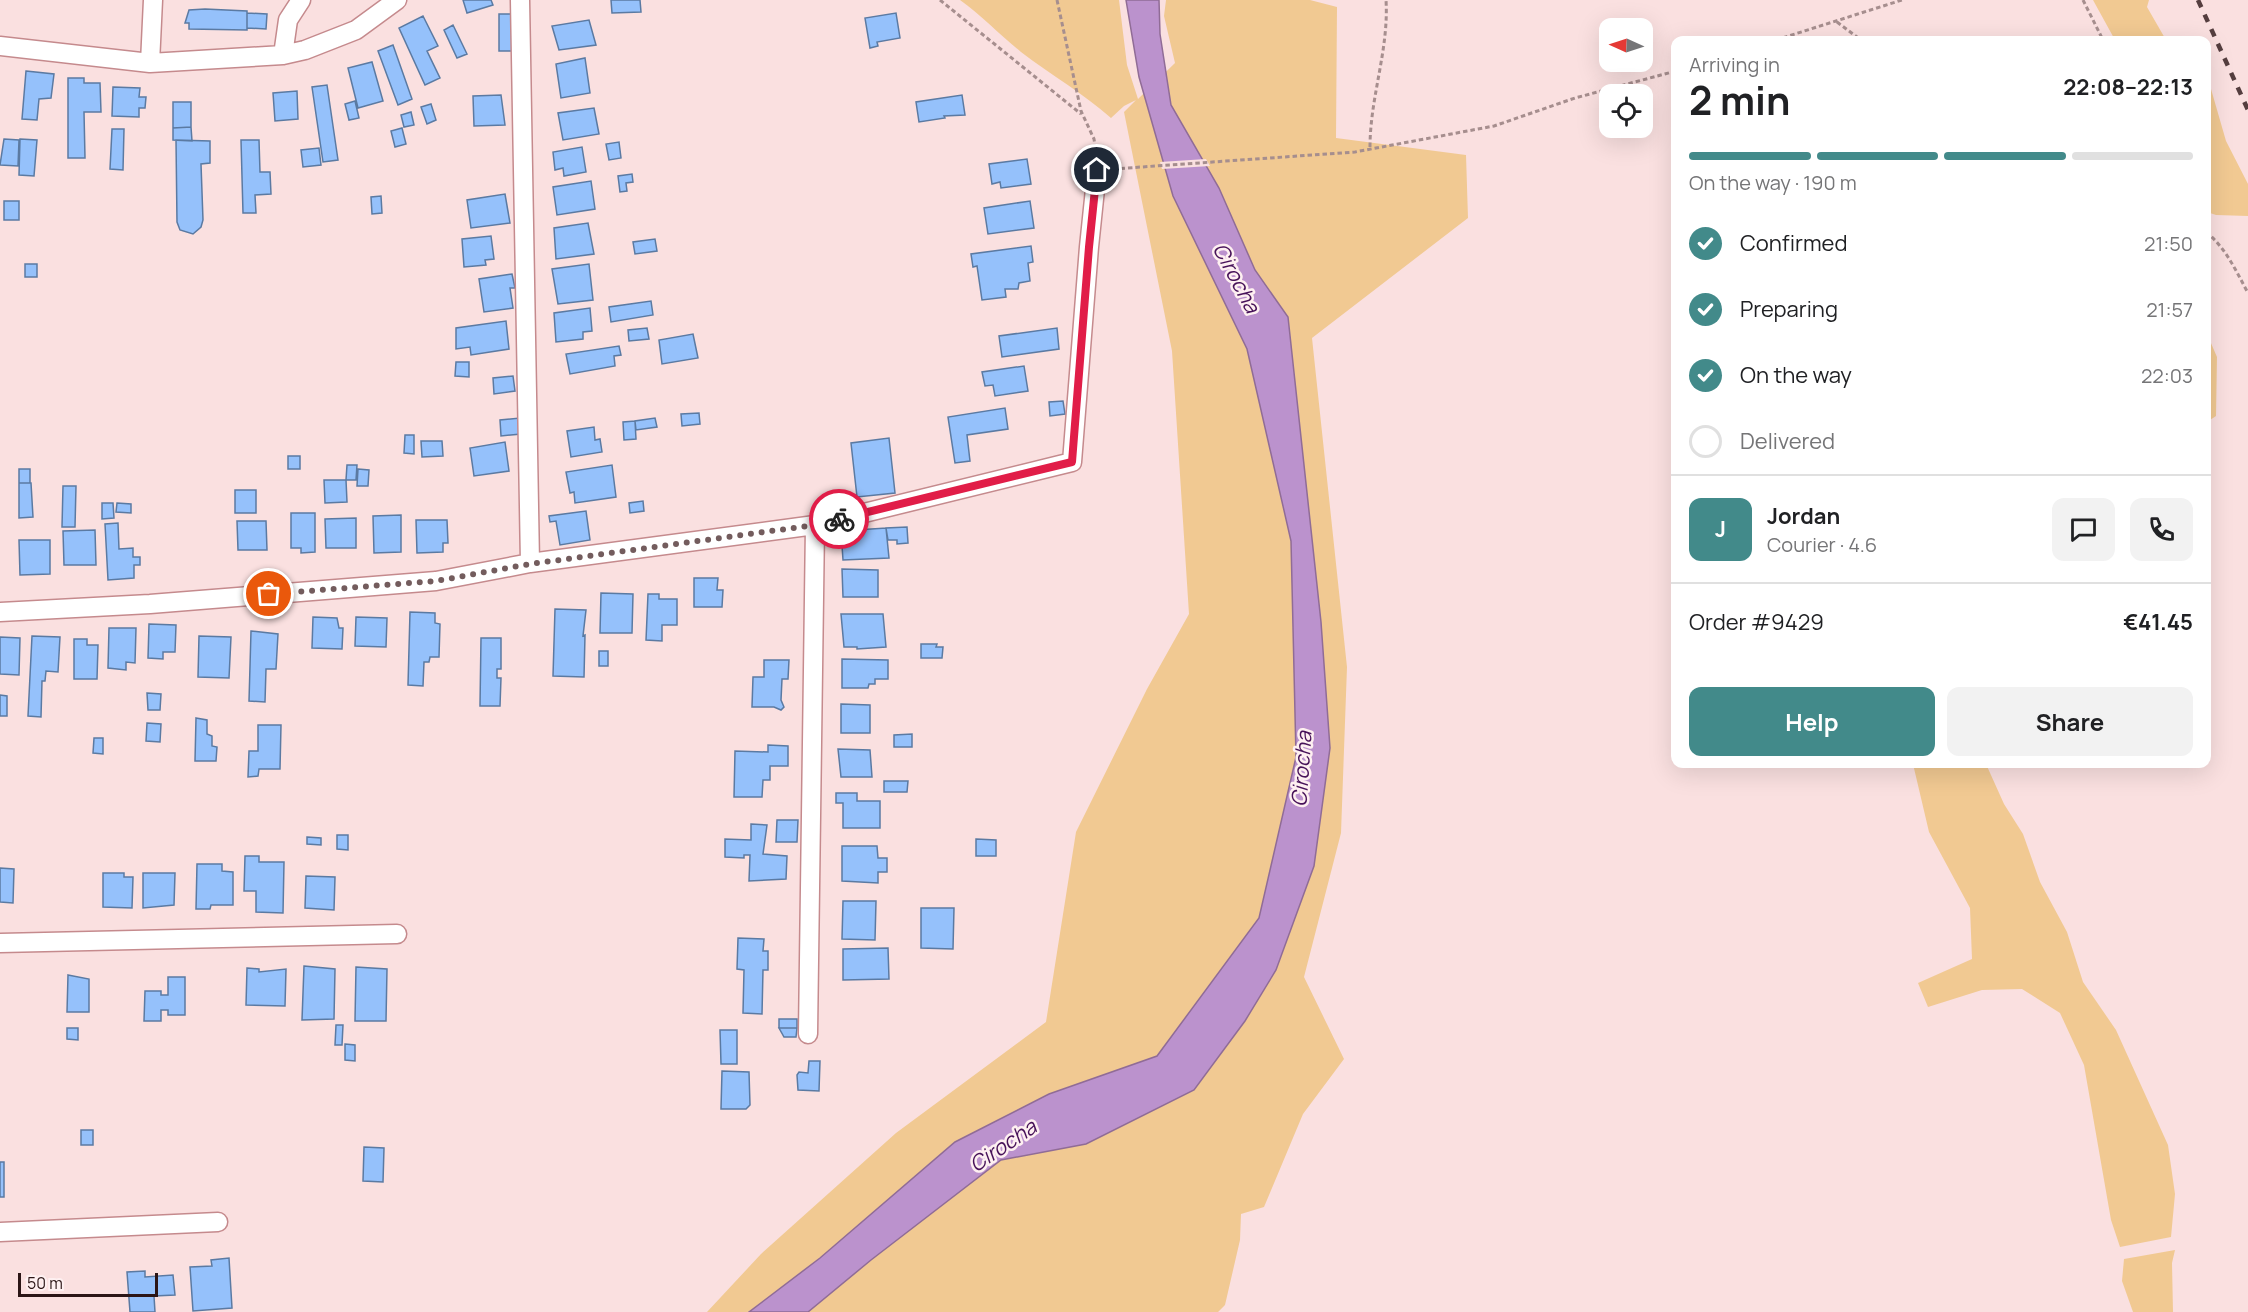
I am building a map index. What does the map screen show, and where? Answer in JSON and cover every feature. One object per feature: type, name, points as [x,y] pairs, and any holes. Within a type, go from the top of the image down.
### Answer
[{"type":"street","points":[[150,63],[153,0]]},
{"type":"street","points":[[283,55],[288,20],[301,0]]},
{"type":"street","points":[[0,46],[150,63],[283,55],[305,50],[357,30],[397,0]]},
{"type":"street","points":[[520,0],[530,564]]},
{"type":"street","points":[[0,612],[150,604],[436,581],[530,564],[815,525],[1072,462],[1097,170]]},
{"type":"street","points":[[808,1034],[815,525]]},
{"type":"street","points":[[0,943],[397,934]]},
{"type":"street","points":[[0,1232],[218,1222]]},
{"type":"path","points":[[940,0],[1084,117]]},
{"type":"path","points":[[1057,0],[1084,117],[1094,139],[1097,170]]},
{"type":"path","points":[[1370,147],[1375,93],[1386,40],[1386,0]]},
{"type":"path","points":[[1790,36],[1902,0]]},
{"type":"path","points":[[2083,0],[2101,36]]},
{"type":"path","points":[[1837,22],[1856,36]]},
{"type":"path","points":[[1123,168],[1340,154],[1494,126],[1575,98],[1671,72]]},
{"type":"path","points":[[2211,236],[2217,240],[2232,262],[2248,293]]},
{"type":"shaded area","points":[[960,0],[1119,0],[1127,65],[1138,99],[1175,63],[1164,16],[1166,0],[1310,0],[1337,7],[1336,138],[1466,155],[1468,218],[1312,338],[1347,667],[1341,833],[1304,977],[1344,1059],[1303,1114],[1264,1207],[1241,1214],[1240,1240],[1225,1305],[1218,1312],[707,1312],[761,1254],[896,1133],[1046,1022],[1076,832],[1147,689],[1189,614],[1172,351],[1124,112],[1136,100],[1124,106],[1111,118],[1021,52]]},
{"type":"shaded area","points":[[2093,0],[2149,0],[2147,7],[2164,36],[2113,36]]},
{"type":"shaded area","points":[[2211,89],[2226,141],[2248,184],[2248,216],[2211,213]]},
{"type":"shaded area","points":[[2211,343],[2217,357],[2216,416],[2211,419]]},
{"type":"shaded area","points":[[1914,768],[1988,768],[2004,804],[2023,834],[2040,882],[2067,932],[2083,982],[2116,1030],[2168,1145],[2175,1194],[2171,1237],[2120,1247],[2111,1220],[2084,1065],[2060,1013],[2022,989],[1982,990],[1928,1007],[1918,983],[1972,959],[1970,908],[1929,832]]},
{"type":"shaded area","points":[[2175,1250],[2172,1263],[2173,1312],[2133,1312],[2122,1281],[2124,1259]]},
{"type":"water","name":"Cirocha","points":[[1126,0],[1159,0],[1160,34],[1171,105],[1219,188],[1255,270],[1288,317],[1321,622],[1330,748],[1314,866],[1276,970],[1245,1021],[1194,1090],[1086,1144],[1001,1160],[871,1260],[808,1312],[749,1312],[820,1258],[955,1142],[1049,1094],[1157,1056],[1259,918],[1296,757],[1291,541],[1247,349],[1173,196],[1139,77]]},
{"type":"pier","points":[[1206,159],[1210,166],[1162,169],[1160,162]]},
{"type":"building","points":[[463,0],[491,0],[493,5],[467,13]]},
{"type":"building","points":[[611,0],[640,0],[641,12],[612,13]]},
{"type":"building","points":[[189,10],[247,11],[247,30],[189,29],[189,23],[185,23]]},
{"type":"building","points":[[247,13],[267,14],[266,29],[247,28]]},
{"type":"building","points":[[896,13],[900,38],[877,42],[878,46],[870,48],[865,18]]},
{"type":"building","points":[[499,14],[514,14],[514,51],[499,51]]},
{"type":"building","points":[[423,16],[438,46],[427,51],[440,78],[425,85],[399,28]]},
{"type":"building","points":[[589,20],[596,45],[559,50],[552,26]]},
{"type":"building","points":[[453,25],[467,54],[457,58],[444,30]]},
{"type":"building","points":[[393,45],[412,99],[398,105],[378,51]]},
{"type":"building","points":[[585,58],[590,93],[561,98],[556,64]]},
{"type":"building","points":[[372,62],[383,101],[358,108],[348,68]]},
{"type":"building","points":[[26,71],[54,74],[51,98],[39,99],[37,120],[22,119]]},
{"type":"building","points":[[68,78],[84,78],[84,83],[100,83],[101,112],[84,112],[85,158],[68,158]]},
{"type":"building","points":[[327,85],[338,160],[323,162],[312,87]]},
{"type":"building","points":[[113,87],[140,88],[139,97],[146,97],[145,108],[139,108],[139,117],[112,116]]},
{"type":"building","points":[[297,91],[298,119],[275,121],[273,93]]},
{"type":"building","points":[[501,95],[505,125],[474,126],[473,96]]},
{"type":"building","points":[[962,95],[965,115],[944,116],[945,118],[919,122],[916,102]]},
{"type":"building","points":[[355,101],[359,118],[349,120],[345,104]]},
{"type":"building","points":[[173,102],[191,102],[191,127],[173,128]]},
{"type":"building","points":[[431,104],[436,120],[427,124],[421,107]]},
{"type":"building","points":[[594,108],[599,134],[563,140],[558,113]]},
{"type":"building","points":[[411,112],[414,125],[404,127],[401,115]]},
{"type":"building","points":[[191,127],[192,141],[173,140],[173,128]]},
{"type":"building","points":[[402,128],[406,144],[395,147],[391,131]]},
{"type":"building","points":[[112,129],[124,129],[123,170],[110,169]]},
{"type":"building","points":[[4,139],[19,140],[18,166],[0,165]]},
{"type":"building","points":[[20,139],[37,140],[34,176],[19,175]]},
{"type":"building","points":[[176,140],[210,141],[210,163],[201,164],[203,220],[201,227],[193,234],[180,230],[177,222]]},
{"type":"building","points":[[241,140],[259,140],[260,172],[270,172],[271,194],[255,195],[256,213],[243,213]]},
{"type":"building","points":[[619,142],[621,158],[609,160],[606,144]]},
{"type":"building","points":[[582,147],[586,172],[564,176],[563,168],[555,170],[553,152]]},
{"type":"building","points":[[319,148],[321,165],[303,167],[301,150]]},
{"type":"building","points":[[1027,159],[1031,184],[1001,188],[1000,182],[992,184],[989,164]]},
{"type":"building","points":[[632,174],[633,182],[626,183],[627,191],[620,192],[618,176]]},
{"type":"building","points":[[591,181],[595,209],[557,215],[553,187]]},
{"type":"building","points":[[505,194],[510,223],[471,228],[467,200]]},
{"type":"building","points":[[381,196],[382,213],[372,214],[371,197]]},
{"type":"building","points":[[4,201],[19,201],[19,220],[4,220]]},
{"type":"building","points":[[1030,201],[1034,228],[988,234],[984,208]]},
{"type":"building","points":[[588,223],[594,254],[556,259],[554,228]]},
{"type":"building","points":[[491,236],[494,259],[485,260],[486,265],[464,267],[462,239]]},
{"type":"building","points":[[655,239],[657,251],[635,254],[633,242]]},
{"type":"building","points":[[1031,246],[1033,262],[1028,263],[1030,281],[1019,283],[1018,289],[1005,289],[1006,297],[982,300],[977,266],[973,267],[971,254]]},
{"type":"building","points":[[25,264],[37,264],[37,277],[25,277]]},
{"type":"building","points":[[589,264],[593,300],[558,304],[552,269]]},
{"type":"building","points":[[512,274],[515,288],[510,288],[513,308],[484,312],[479,279]]},
{"type":"building","points":[[651,301],[653,315],[611,322],[609,307]]},
{"type":"building","points":[[590,308],[592,331],[583,332],[583,339],[556,342],[554,313]]},
{"type":"building","points":[[506,321],[509,349],[471,355],[470,347],[456,349],[456,328]]},
{"type":"building","points":[[647,328],[649,339],[629,341],[628,330]]},
{"type":"building","points":[[1057,328],[1059,349],[1002,357],[999,336]]},
{"type":"building","points":[[693,334],[698,358],[662,364],[659,340]]},
{"type":"building","points":[[619,346],[621,355],[614,356],[615,366],[570,374],[566,354]]},
{"type":"building","points":[[456,362],[469,362],[469,377],[455,376]]},
{"type":"building","points":[[1024,366],[1028,391],[995,396],[993,385],[985,386],[982,372]]},
{"type":"building","points":[[513,376],[515,391],[494,394],[493,378]]},
{"type":"building","points":[[1063,401],[1065,414],[1050,416],[1049,402]]},
{"type":"building","points":[[1005,408],[1008,429],[967,435],[970,461],[955,463],[948,417]]},
{"type":"building","points":[[699,413],[700,424],[682,426],[681,414]]},
{"type":"building","points":[[520,418],[521,434],[501,436],[500,420]]},
{"type":"building","points":[[655,418],[657,427],[636,430],[635,421]]},
{"type":"building","points":[[635,421],[636,439],[624,440],[623,422]]},
{"type":"building","points":[[594,427],[595,440],[600,439],[602,452],[571,457],[567,431]]},
{"type":"building","points":[[405,435],[414,435],[414,454],[404,453]]},
{"type":"building","points":[[889,438],[895,493],[857,497],[851,443]]},
{"type":"building","points":[[421,441],[442,441],[443,456],[422,457]]},
{"type":"building","points":[[505,442],[509,471],[474,476],[470,448]]},
{"type":"building","points":[[288,456],[300,456],[300,469],[288,469]]},
{"type":"building","points":[[347,465],[357,465],[356,480],[346,480]]},
{"type":"building","points":[[612,465],[616,497],[575,503],[574,492],[570,493],[566,472]]},
{"type":"building","points":[[19,469],[30,469],[30,483],[19,483]]},
{"type":"building","points":[[358,469],[369,470],[368,486],[357,486]]},
{"type":"building","points":[[324,480],[346,480],[347,502],[325,503]]},
{"type":"building","points":[[19,483],[31,483],[33,517],[19,518]]},
{"type":"building","points":[[63,486],[76,486],[75,527],[62,527]]},
{"type":"building","points":[[235,490],[256,490],[256,513],[235,513]]},
{"type":"building","points":[[643,501],[644,511],[630,513],[629,503]]},
{"type":"building","points":[[102,503],[113,503],[114,518],[102,519]]},
{"type":"building","points":[[117,503],[131,504],[131,513],[116,512]]},
{"type":"building","points":[[586,511],[590,540],[560,545],[556,521],[550,522],[549,516]]},
{"type":"building","points":[[291,513],[315,513],[315,552],[301,553],[301,548],[291,548]]},
{"type":"building","points":[[401,515],[401,552],[374,553],[373,516]]},
{"type":"building","points":[[356,518],[356,548],[326,548],[325,519]]},
{"type":"building","points":[[416,520],[447,520],[448,543],[443,543],[443,552],[417,553]]},
{"type":"building","points":[[237,521],[266,521],[267,550],[238,550]]},
{"type":"building","points":[[118,523],[119,549],[133,548],[133,557],[140,557],[140,565],[134,565],[134,578],[108,580],[105,524]]},
{"type":"building","points":[[907,527],[908,543],[897,544],[897,540],[888,540],[886,528]]},
{"type":"building","points":[[886,528],[889,558],[843,560],[841,531]]},
{"type":"building","points":[[95,530],[96,565],[64,565],[63,531]]},
{"type":"building","points":[[19,540],[50,540],[50,574],[20,575]]},
{"type":"building","points":[[842,569],[878,570],[878,597],[843,597]]},
{"type":"building","points":[[694,578],[718,578],[717,590],[723,590],[722,607],[694,607]]},
{"type":"building","points":[[601,593],[633,594],[632,633],[600,633]]},
{"type":"building","points":[[648,594],[659,594],[659,599],[677,599],[677,625],[662,625],[662,641],[646,640]]},
{"type":"building","points":[[555,609],[586,610],[583,636],[585,635],[584,677],[553,676]]},
{"type":"building","points":[[410,612],[435,613],[435,623],[440,624],[439,657],[430,657],[429,662],[424,662],[423,686],[408,685]]},
{"type":"building","points":[[841,614],[883,614],[886,647],[857,649],[857,647],[844,647]]},
{"type":"building","points":[[313,617],[337,618],[339,628],[343,628],[342,649],[312,648]]},
{"type":"building","points":[[356,617],[387,618],[386,647],[355,646]]},
{"type":"building","points":[[149,624],[176,625],[175,652],[163,652],[163,659],[148,658]]},
{"type":"building","points":[[109,628],[136,628],[135,663],[126,662],[126,670],[108,668]]},
{"type":"building","points":[[251,631],[278,634],[276,669],[266,669],[265,702],[249,701]]},
{"type":"building","points":[[32,636],[60,637],[58,672],[46,671],[45,681],[42,681],[41,717],[28,716]]},
{"type":"building","points":[[199,636],[231,637],[229,678],[198,677]]},
{"type":"building","points":[[0,637],[20,638],[19,675],[0,674]]},
{"type":"building","points":[[481,638],[501,638],[501,669],[497,669],[497,678],[501,678],[500,706],[480,706]]},
{"type":"building","points":[[74,639],[87,639],[87,645],[98,645],[97,679],[74,679]]},
{"type":"building","points":[[921,644],[937,644],[936,647],[943,647],[942,658],[921,658]]},
{"type":"building","points":[[599,651],[608,651],[608,666],[599,666]]},
{"type":"building","points":[[842,659],[888,660],[888,679],[875,679],[875,684],[869,684],[868,688],[842,688]]},
{"type":"building","points":[[764,660],[789,660],[788,679],[782,679],[781,700],[784,707],[781,710],[774,707],[752,707],[753,677],[764,677]]},
{"type":"building","points":[[147,693],[161,694],[160,710],[148,710]]},
{"type":"building","points":[[0,695],[7,696],[7,716],[0,716]]},
{"type":"building","points":[[841,704],[870,705],[870,733],[841,733]]},
{"type":"building","points":[[196,718],[207,720],[207,734],[212,736],[212,746],[217,747],[216,761],[195,761]]},
{"type":"building","points":[[147,723],[161,724],[160,742],[146,741]]},
{"type":"building","points":[[258,725],[281,725],[280,769],[259,769],[258,776],[248,777],[249,751],[258,751]]},
{"type":"building","points":[[912,734],[912,747],[894,747],[894,735]]},
{"type":"building","points":[[94,738],[103,738],[103,754],[93,753]]},
{"type":"building","points":[[768,745],[788,746],[788,766],[770,766],[770,780],[763,780],[762,797],[734,797],[735,751],[768,752]]},
{"type":"building","points":[[838,749],[870,750],[872,777],[841,777]]},
{"type":"building","points":[[884,781],[908,781],[907,792],[884,792]]},
{"type":"building","points":[[836,793],[857,793],[857,801],[880,801],[880,828],[843,828],[843,803],[836,803]]},
{"type":"building","points":[[777,820],[798,820],[797,842],[776,842]]},
{"type":"building","points":[[751,824],[767,825],[763,854],[787,856],[786,879],[749,881],[750,855],[744,855],[744,858],[725,857],[725,839],[751,840]]},
{"type":"building","points":[[337,835],[348,835],[348,850],[337,849]]},
{"type":"building","points":[[307,837],[321,838],[321,845],[307,844]]},
{"type":"building","points":[[976,839],[996,840],[996,856],[976,856]]},
{"type":"building","points":[[842,846],[877,846],[878,858],[887,858],[887,872],[878,872],[878,883],[842,881]]},
{"type":"building","points":[[245,856],[259,856],[259,862],[284,862],[283,913],[256,912],[256,891],[244,891]]},
{"type":"building","points":[[197,864],[222,864],[222,871],[233,872],[233,905],[211,905],[210,909],[196,909]]},
{"type":"building","points":[[0,868],[14,869],[13,903],[0,902]]},
{"type":"building","points":[[103,873],[124,873],[124,877],[133,877],[132,908],[103,907]]},
{"type":"building","points":[[143,873],[175,873],[174,905],[143,908]]},
{"type":"building","points":[[306,876],[335,877],[334,910],[305,908]]},
{"type":"building","points":[[843,901],[876,901],[875,940],[842,939]]},
{"type":"building","points":[[921,908],[954,908],[953,949],[921,948]]},
{"type":"building","points":[[738,938],[764,939],[763,951],[768,951],[768,970],[763,970],[762,1014],[743,1013],[744,970],[737,969]]},
{"type":"building","points":[[888,948],[889,979],[843,980],[843,949]]},
{"type":"building","points":[[304,966],[335,969],[334,1019],[302,1020]]},
{"type":"building","points":[[356,967],[387,969],[386,1021],[355,1021]]},
{"type":"building","points":[[247,968],[259,969],[259,972],[286,969],[285,1006],[246,1005]]},
{"type":"building","points":[[68,975],[89,979],[89,1012],[67,1012]]},
{"type":"building","points":[[168,977],[185,977],[185,1015],[168,1015],[168,1010],[161,1010],[161,1021],[144,1021],[145,991],[161,991],[161,995],[168,995]]},
{"type":"building","points":[[779,1019],[797,1019],[797,1028],[779,1028]]},
{"type":"building","points":[[336,1025],[343,1025],[342,1045],[335,1045]]},
{"type":"building","points":[[67,1028],[78,1028],[78,1040],[67,1039]]},
{"type":"building","points":[[779,1028],[797,1028],[796,1037],[784,1037]]},
{"type":"building","points":[[720,1030],[737,1030],[737,1064],[721,1064]]},
{"type":"building","points":[[345,1044],[355,1045],[355,1061],[345,1060]]},
{"type":"building","points":[[809,1061],[820,1061],[819,1091],[798,1090],[797,1075],[799,1072],[808,1073]]},
{"type":"building","points":[[722,1071],[749,1072],[750,1105],[746,1109],[721,1109]]},
{"type":"building","points":[[81,1130],[93,1130],[93,1145],[81,1145]]},
{"type":"building","points":[[364,1147],[384,1148],[383,1182],[363,1181]]},
{"type":"building","points":[[0,1162],[4,1162],[4,1197],[0,1197]]},
{"type":"building","points":[[229,1258],[232,1308],[193,1311],[190,1267],[212,1266],[211,1260]]},
{"type":"building","points":[[145,1271],[145,1277],[173,1275],[175,1295],[154,1296],[155,1312],[130,1312],[127,1272]]},
{"type":"railway","points":[[2198,0],[2248,110]]},
{"type":"way so far","points":[[269,594],[436,581],[530,564],[815,525],[839,519]]},
{"type":"route","points":[[839,519],[1072,462],[1097,170]]}]
